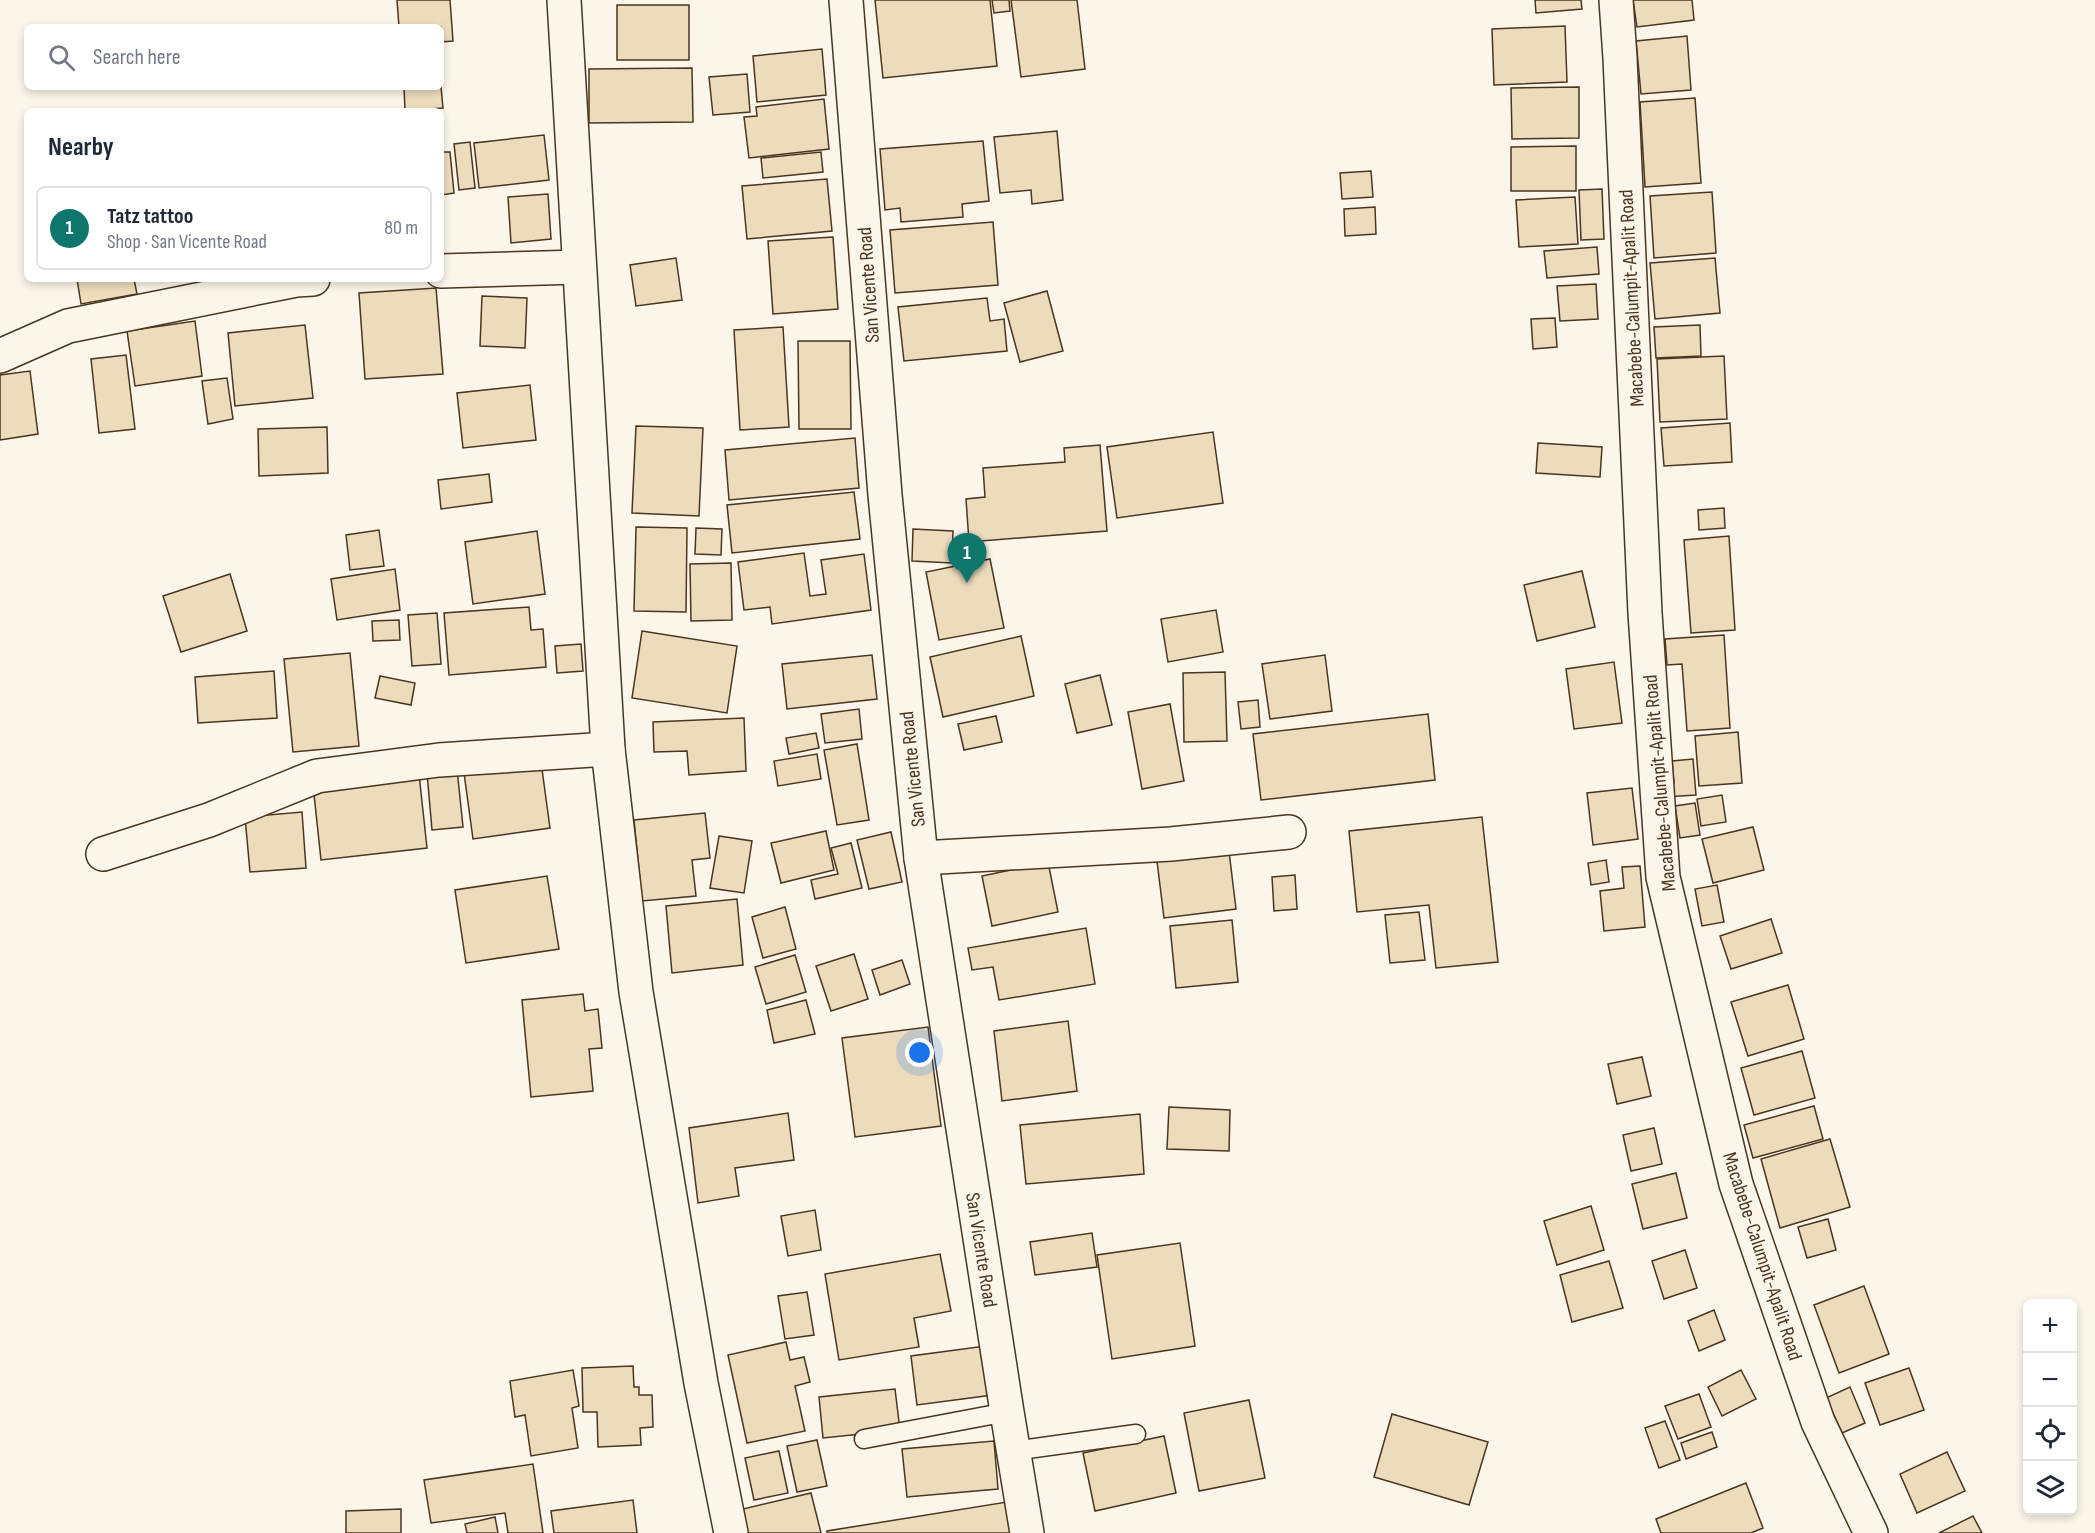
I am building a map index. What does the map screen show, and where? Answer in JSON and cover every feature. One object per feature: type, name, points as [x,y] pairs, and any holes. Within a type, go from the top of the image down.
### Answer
[{"type":"street","points":[[564,0],[608,749],[636,992],[701,1383],[731,1533]]},
{"type":"street","name":"San Vicente Road","points":[[846,0],[885,495],[921,858],[1006,1412],[1027,1533]]},
{"type":"street","name":"Macabebe-Calumpit-Apalit Road","points":[[1616,0],[1645,613],[1663,877],[1736,1184],[1818,1422],[1871,1533]]},
{"type":"street","points":[[444,271],[579,267]]},
{"type":"street","points":[[0,356],[68,326],[286,282]]},
{"type":"street","points":[[103,854],[209,820],[317,776],[439,760],[608,749]]},
{"type":"street","points":[[921,858],[1138,846],[1289,832]]},
{"type":"lane","points":[[864,1439],[1006,1412]]},
{"type":"lane","points":[[1013,1451],[1136,1434]]},
{"type":"building","points":[[397,0],[450,0],[453,41],[444,42],[444,24],[399,24]]},
{"type":"building","points":[[875,0],[990,0],[997,66],[883,78]]},
{"type":"building","points":[[992,0],[1009,0],[1010,11],[994,13]]},
{"type":"building","points":[[1011,0],[1077,0],[1085,69],[1021,77]]},
{"type":"building","points":[[1535,0],[1581,0],[1582,9],[1536,13]]},
{"type":"building","points":[[1633,0],[1692,0],[1694,20],[1637,27]]},
{"type":"building","points":[[617,5],[689,5],[689,60],[617,60]]},
{"type":"building","points":[[1565,26],[1567,82],[1494,85],[1492,29]]},
{"type":"building","points":[[1687,36],[1691,90],[1641,94],[1636,41]]},
{"type":"building","points":[[822,49],[826,95],[757,102],[753,56]]},
{"type":"building","points":[[692,68],[693,122],[589,123],[589,69]]},
{"type":"building","points":[[747,74],[750,112],[713,115],[709,77]]},
{"type":"building","points":[[1579,87],[1579,138],[1512,139],[1511,88]]},
{"type":"building","points":[[404,90],[441,90],[443,108],[405,108]]},
{"type":"building","points":[[1695,98],[1701,183],[1645,187],[1640,102]]},
{"type":"building","points":[[824,99],[829,149],[749,158],[744,117],[757,116],[756,107]]},
{"type":"building","points":[[1057,131],[1063,200],[1032,204],[1031,190],[1000,193],[994,137]]},
{"type":"building","points":[[544,135],[549,180],[479,188],[474,143]]},
{"type":"building","points":[[983,141],[989,201],[962,204],[963,217],[901,222],[900,208],[885,210],[880,149]]},
{"type":"building","points":[[470,142],[475,188],[459,190],[454,144]]},
{"type":"building","points":[[1576,146],[1576,191],[1511,191],[1511,147]]},
{"type":"building","points":[[444,152],[450,152],[454,193],[444,195]]},
{"type":"building","points":[[821,152],[823,172],[763,178],[761,158]]},
{"type":"building","points":[[1371,171],[1373,197],[1342,199],[1340,173]]},
{"type":"building","points":[[827,179],[832,231],[747,239],[742,186]]},
{"type":"building","points":[[1602,189],[1604,239],[1581,240],[1579,190]]},
{"type":"building","points":[[1712,192],[1716,253],[1654,258],[1650,196]]},
{"type":"building","points":[[548,194],[551,239],[511,243],[508,197]]},
{"type":"building","points":[[1575,197],[1578,244],[1519,247],[1516,200]]},
{"type":"building","points":[[1375,207],[1376,234],[1345,236],[1344,209]]},
{"type":"building","points":[[993,222],[998,285],[895,293],[890,230]]},
{"type":"building","points":[[833,237],[838,309],[773,314],[768,241]]},
{"type":"building","points":[[1597,247],[1599,274],[1547,278],[1544,251]]},
{"type":"building","points":[[676,258],[682,300],[636,306],[630,265]]},
{"type":"building","points":[[1715,258],[1720,313],[1655,319],[1650,263]]},
{"type":"building","points":[[77,282],[135,282],[137,294],[81,304]]},
{"type":"building","points":[[1596,284],[1598,319],[1560,321],[1557,286]]},
{"type":"building","points":[[436,288],[443,374],[365,379],[359,293]]},
{"type":"building","points":[[1047,291],[1063,351],[1020,362],[1004,303]]},
{"type":"building","points":[[482,296],[527,298],[525,348],[480,346]]},
{"type":"building","points":[[987,298],[990,321],[1004,319],[1007,351],[904,361],[898,307]]},
{"type":"building","points":[[1555,318],[1557,347],[1533,349],[1531,319]]},
{"type":"building","points":[[195,321],[202,376],[135,386],[127,331]]},
{"type":"building","points":[[305,325],[313,398],[235,406],[228,333]]},
{"type":"building","points":[[1700,325],[1701,356],[1656,358],[1654,327]]},
{"type":"building","points":[[783,327],[789,427],[740,430],[734,330]]},
{"type":"building","points":[[798,341],[850,341],[851,429],[799,429]]},
{"type":"building","points":[[126,355],[135,429],[99,433],[91,359]]},
{"type":"building","points":[[1724,356],[1727,419],[1660,422],[1657,359]]},
{"type":"building","points":[[30,371],[38,434],[0,440],[0,375]]},
{"type":"building","points":[[227,378],[233,419],[208,424],[202,381]]},
{"type":"building","points":[[530,385],[536,440],[463,448],[457,393]]},
{"type":"building","points":[[1730,423],[1732,462],[1664,466],[1661,428]]},
{"type":"building","points":[[636,426],[703,428],[699,516],[632,513]]},
{"type":"building","points":[[327,427],[328,473],[259,476],[258,429]]},
{"type":"building","points":[[1213,432],[1223,503],[1117,518],[1107,447]]},
{"type":"building","points":[[855,438],[859,488],[729,500],[725,450]]},
{"type":"building","points":[[1538,443],[1602,447],[1600,477],[1536,473]]},
{"type":"building","points":[[1100,445],[1107,531],[969,542],[966,499],[985,497],[983,468],[1065,462],[1064,448]]},
{"type":"building","points":[[489,474],[492,502],[441,509],[438,480]]},
{"type":"building","points":[[854,492],[860,539],[732,553],[727,505]]},
{"type":"building","points":[[1724,508],[1725,528],[1699,530],[1698,510]]},
{"type":"building","points":[[636,527],[687,528],[686,612],[634,611]]},
{"type":"building","points":[[696,528],[722,529],[721,555],[695,554]]},
{"type":"building","points":[[913,529],[953,531],[952,563],[912,561]]},
{"type":"building","points":[[379,530],[384,566],[350,570],[346,535]]},
{"type":"building","points":[[537,531],[545,594],[473,604],[465,542]]},
{"type":"building","points":[[1729,536],[1735,630],[1691,633],[1684,540]]},
{"type":"building","points":[[804,553],[810,596],[826,594],[821,560],[864,554],[871,610],[772,624],[770,607],[744,610],[738,562]]},
{"type":"building","points":[[990,559],[1004,628],[939,640],[926,572]]},
{"type":"building","points":[[731,563],[732,620],[691,621],[690,564]]},
{"type":"building","points":[[395,569],[400,610],[337,620],[331,579]]},
{"type":"building","points":[[1582,571],[1595,627],[1537,641],[1524,585]]},
{"type":"building","points":[[230,574],[247,631],[181,652],[163,596]]},
{"type":"building","points":[[529,607],[531,630],[543,629],[546,667],[449,675],[444,613]]},
{"type":"building","points":[[1216,610],[1223,652],[1168,662],[1161,619]]},
{"type":"building","points":[[437,613],[441,664],[412,666],[408,615]]},
{"type":"building","points":[[399,620],[400,640],[373,641],[372,621]]},
{"type":"building","points":[[642,631],[737,646],[727,713],[632,698]]},
{"type":"building","points":[[1724,635],[1730,728],[1687,731],[1682,664],[1667,665],[1665,639]]},
{"type":"building","points":[[1021,636],[1034,696],[943,717],[930,657]]},
{"type":"building","points":[[581,644],[583,671],[557,673],[555,646]]},
{"type":"building","points":[[350,653],[359,746],[293,752],[284,659]]},
{"type":"building","points":[[872,655],[877,699],[787,709],[782,664]]},
{"type":"building","points":[[1325,655],[1332,711],[1270,719],[1262,664]]},
{"type":"building","points":[[1614,662],[1622,723],[1574,729],[1566,669]]},
{"type":"building","points":[[274,671],[277,718],[198,723],[195,677]]},
{"type":"building","points":[[1225,672],[1227,741],[1184,742],[1183,673]]},
{"type":"building","points":[[1100,675],[1112,725],[1077,733],[1065,684]]},
{"type":"building","points":[[380,676],[415,683],[411,705],[375,698]]},
{"type":"building","points":[[1258,700],[1260,727],[1241,729],[1238,702]]},
{"type":"building","points":[[1170,704],[1184,781],[1142,789],[1128,712]]},
{"type":"building","points":[[859,709],[862,739],[825,743],[821,714]]},
{"type":"building","points":[[1428,714],[1435,780],[1261,800],[1253,734]]},
{"type":"building","points":[[996,716],[1002,742],[964,750],[958,724]]},
{"type":"building","points":[[744,718],[746,771],[689,775],[687,751],[654,752],[653,722]]},
{"type":"building","points":[[1738,732],[1742,783],[1699,786],[1695,736]]},
{"type":"building","points":[[816,733],[819,748],[789,754],[786,738]]},
{"type":"building","points":[[857,744],[869,820],[837,825],[824,750]]},
{"type":"building","points":[[817,754],[821,779],[778,786],[774,761]]},
{"type":"building","points":[[1693,759],[1696,795],[1664,797],[1663,784],[1674,783],[1672,761]]},
{"type":"building","points":[[541,762],[550,828],[473,839],[464,773]]},
{"type":"building","points":[[457,769],[463,827],[432,830],[427,773]]},
{"type":"building","points":[[419,774],[427,848],[321,860],[313,785]]},
{"type":"building","points":[[1632,788],[1638,839],[1593,845],[1587,793]]},
{"type":"building","points":[[1722,795],[1726,822],[1701,826],[1697,799]]},
{"type":"building","points":[[1695,803],[1700,835],[1680,838],[1675,806]]},
{"type":"building","points":[[302,812],[306,868],[250,872],[245,817]]},
{"type":"building","points":[[705,813],[710,858],[692,860],[696,896],[642,901],[634,820]]},
{"type":"building","points":[[1482,817],[1498,962],[1436,968],[1429,905],[1357,912],[1349,831]]},
{"type":"building","points":[[1753,827],[1764,870],[1713,883],[1702,839]]},
{"type":"building","points":[[826,831],[834,870],[781,883],[771,843]]},
{"type":"building","points":[[891,832],[902,882],[869,889],[857,840]]},
{"type":"building","points":[[719,836],[752,841],[744,893],[710,888]]},
{"type":"building","points":[[851,843],[862,888],[815,899],[811,880],[838,874],[831,848]]},
{"type":"building","points":[[1228,843],[1236,909],[1164,918],[1156,853]]},
{"type":"building","points":[[1606,860],[1609,882],[1591,885],[1588,863]]},
{"type":"building","points":[[1048,862],[1058,912],[992,926],[982,876]]},
{"type":"building","points":[[1640,866],[1645,927],[1604,931],[1600,891],[1624,888],[1622,867]]},
{"type":"building","points":[[1295,875],[1297,909],[1274,911],[1272,877]]},
{"type":"building","points":[[547,876],[559,949],[466,963],[455,890]]},
{"type":"building","points":[[1717,885],[1724,922],[1702,926],[1695,889]]},
{"type":"building","points":[[737,899],[743,965],[672,973],[666,906]]},
{"type":"building","points":[[785,907],[796,949],[763,958],[752,917]]},
{"type":"building","points":[[1419,912],[1425,960],[1390,963],[1385,915]]},
{"type":"building","points":[[1771,919],[1782,953],[1731,969],[1720,936]]},
{"type":"building","points":[[1232,920],[1238,982],[1176,988],[1170,926]]},
{"type":"building","points":[[1086,928],[1095,984],[999,1000],[993,967],[972,970],[968,948]]},
{"type":"building","points":[[854,954],[868,999],[831,1011],[816,966]]},
{"type":"building","points":[[795,955],[806,992],[766,1004],[755,967]]},
{"type":"building","points":[[902,960],[910,984],[880,995],[872,970]]},
{"type":"building","points":[[1788,985],[1804,1039],[1748,1056],[1731,1002]]},
{"type":"building","points":[[583,994],[585,1011],[598,1009],[602,1048],[589,1049],[593,1091],[531,1097],[522,1000]]},
{"type":"building","points":[[806,1000],[815,1034],[774,1043],[767,1010]]},
{"type":"building","points":[[1068,1021],[1077,1091],[1002,1101],[994,1031]]},
{"type":"building","points":[[928,1027],[941,1126],[855,1137],[842,1038]]},
{"type":"building","points":[[1802,1051],[1815,1098],[1754,1115],[1741,1068]]},
{"type":"building","points":[[1642,1057],[1651,1096],[1617,1104],[1608,1064]]},
{"type":"building","points":[[1814,1106],[1823,1139],[1753,1158],[1744,1125]]},
{"type":"building","points":[[1169,1107],[1230,1110],[1229,1151],[1167,1149]]},
{"type":"building","points":[[788,1113],[794,1160],[735,1168],[739,1196],[698,1203],[689,1128]]},
{"type":"building","points":[[1140,1114],[1144,1174],[1026,1184],[1020,1125]]},
{"type":"building","points":[[1654,1128],[1662,1164],[1631,1171],[1623,1135]]},
{"type":"building","points":[[1830,1139],[1850,1207],[1780,1228],[1761,1159]]},
{"type":"building","points":[[1676,1173],[1687,1218],[1643,1229],[1632,1184]]},
{"type":"building","points":[[1591,1206],[1604,1250],[1557,1265],[1544,1221]]},
{"type":"building","points":[[815,1210],[821,1250],[788,1256],[781,1216]]},
{"type":"building","points":[[1828,1219],[1836,1250],[1807,1258],[1798,1227]]},
{"type":"building","points":[[1092,1233],[1097,1267],[1035,1275],[1030,1242]]},
{"type":"building","points":[[1180,1243],[1195,1346],[1112,1359],[1097,1255]]},
{"type":"building","points":[[1685,1250],[1697,1288],[1664,1299],[1652,1261]]},
{"type":"building","points":[[940,1254],[951,1311],[914,1318],[919,1347],[839,1360],[825,1274]]},
{"type":"building","points":[[1609,1261],[1623,1308],[1572,1322],[1560,1275]]},
{"type":"building","points":[[1864,1286],[1889,1354],[1839,1373],[1814,1305]]},
{"type":"building","points":[[807,1292],[814,1335],[785,1339],[778,1296]]},
{"type":"building","points":[[1714,1310],[1725,1340],[1699,1351],[1688,1321]]},
{"type":"building","points":[[786,1342],[790,1360],[804,1357],[810,1382],[795,1386],[805,1431],[747,1443],[728,1355]]},
{"type":"building","points":[[993,1345],[1000,1394],[917,1405],[911,1356]]},
{"type":"building","points":[[633,1366],[634,1387],[639,1387],[639,1395],[652,1395],[653,1427],[640,1428],[641,1445],[598,1447],[597,1412],[583,1412],[582,1368]]},
{"type":"building","points":[[1909,1368],[1924,1410],[1880,1425],[1865,1383]]},
{"type":"building","points":[[573,1370],[579,1406],[572,1408],[578,1448],[531,1456],[525,1415],[515,1417],[510,1381]]},
{"type":"building","points":[[1741,1370],[1756,1399],[1722,1416],[1708,1387]]},
{"type":"building","points":[[1850,1387],[1865,1423],[1842,1433],[1826,1398]]},
{"type":"building","points":[[895,1389],[900,1430],[823,1438],[819,1397]]},
{"type":"building","points":[[1699,1394],[1711,1427],[1678,1439],[1665,1406]]},
{"type":"building","points":[[1249,1400],[1265,1478],[1199,1491],[1184,1413]]},
{"type":"building","points":[[1392,1414],[1488,1442],[1469,1505],[1374,1477]]},
{"type":"building","points":[[1665,1421],[1680,1460],[1659,1468],[1645,1428]]},
{"type":"building","points":[[1712,1432],[1717,1447],[1686,1459],[1681,1443]]},
{"type":"building","points":[[1164,1436],[1176,1493],[1095,1511],[1083,1453]]},
{"type":"building","points":[[817,1440],[827,1486],[797,1492],[787,1446]]},
{"type":"building","points":[[994,1441],[998,1489],[907,1497],[902,1449]]},
{"type":"building","points":[[779,1451],[788,1493],[754,1500],[745,1458]]},
{"type":"building","points":[[1947,1452],[1965,1491],[1917,1513],[1900,1474]]},
{"type":"building","points":[[533,1464],[543,1533],[508,1533],[505,1513],[431,1523],[424,1480]]},
{"type":"building","points":[[1746,1483],[1763,1528],[1751,1533],[1661,1533],[1656,1519]]},
{"type":"building","points":[[811,1493],[821,1533],[744,1533],[739,1510]]},
{"type":"building","points":[[633,1500],[637,1533],[554,1533],[551,1511]]},
{"type":"building","points":[[1013,1501],[1018,1533],[827,1533],[827,1531]]},
{"type":"building","points":[[401,1509],[401,1533],[346,1533],[346,1511]]},
{"type":"building","points":[[1973,1516],[1982,1533],[1939,1533]]},
{"type":"building","points":[[495,1517],[498,1533],[467,1533],[465,1524]]},
{"type":"place","name":"Tatz tattoo","points":[[967,583]]}]
